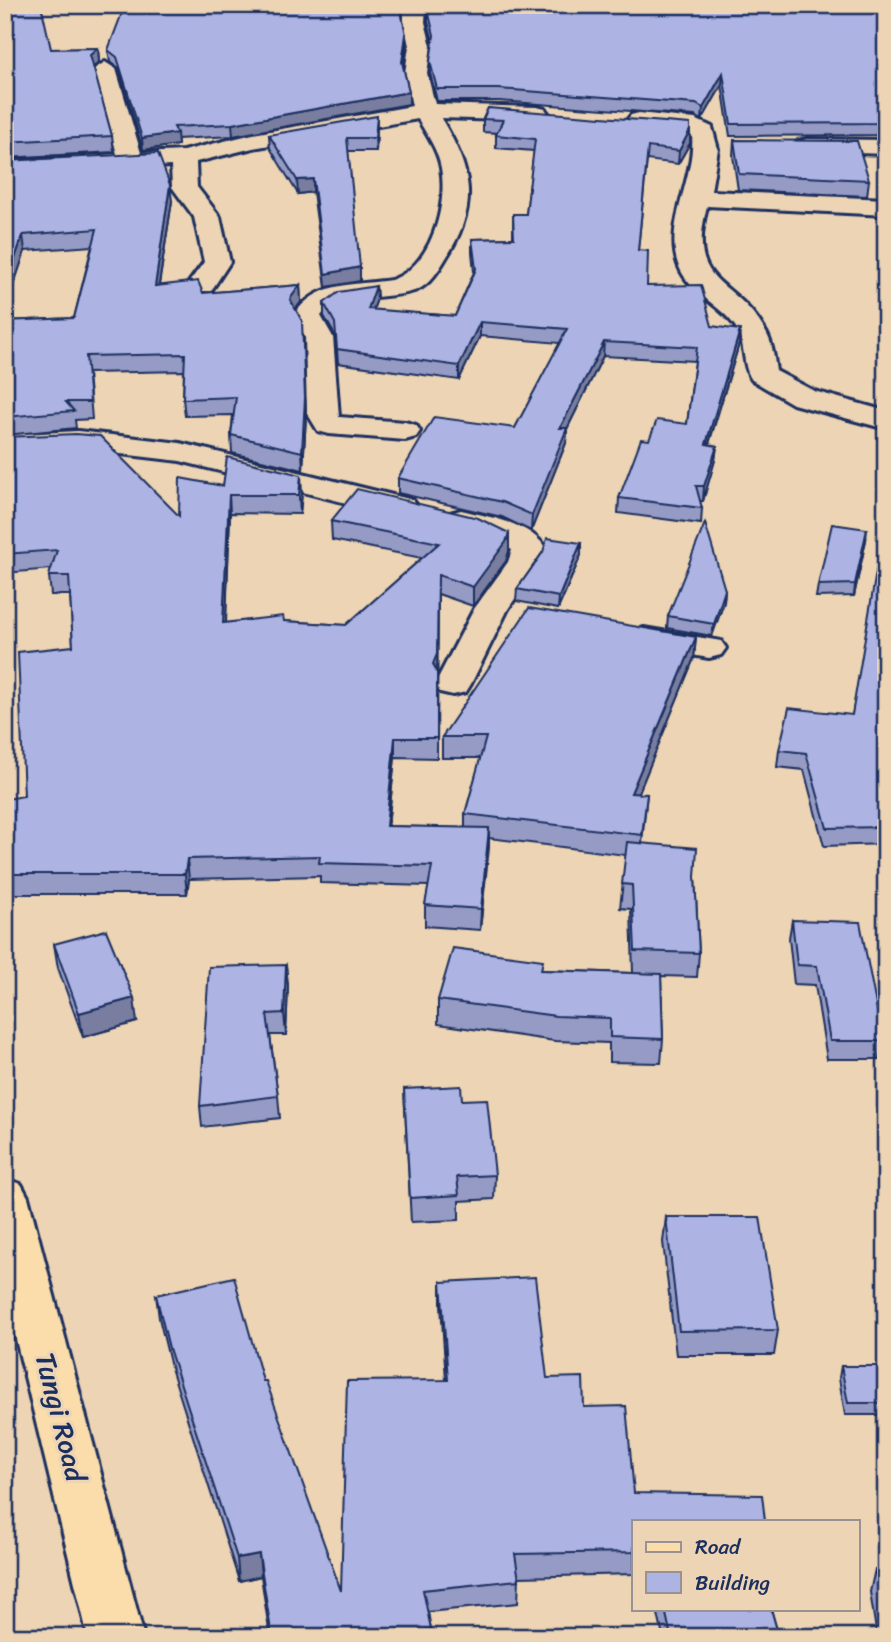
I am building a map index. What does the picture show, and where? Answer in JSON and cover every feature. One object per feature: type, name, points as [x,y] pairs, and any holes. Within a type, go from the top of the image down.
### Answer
[{"type":"main road","name":"Tungi Road","points":[[5,1197],[116,1637]]},
{"type":"street","points":[[405,431],[330,425],[322,413],[319,337],[307,316],[310,307],[322,300],[360,290],[398,288],[416,281],[434,259],[453,216],[456,197],[450,155],[425,111],[417,76],[419,40],[412,22],[415,5]]},
{"type":"street","points":[[105,69],[131,161]]},
{"type":"street","points":[[5,168],[183,158],[253,142],[425,111],[499,111],[562,116]]},
{"type":"street","points":[[620,118],[695,126],[704,132],[707,146],[706,172],[688,232],[691,261],[701,281],[749,326],[760,351],[762,374],[774,385],[796,394],[884,420]]},
{"type":"street","points":[[707,146],[733,146]]},
{"type":"street","points":[[786,146],[886,146]]},
{"type":"street","points":[[183,158],[185,187],[207,217],[216,253],[217,262],[201,285]]},
{"type":"street","points":[[698,198],[886,207]]},
{"type":"street","points":[[5,444],[78,440],[180,452],[489,527],[518,538],[529,547],[523,562],[491,609],[453,684]]},
{"type":"street","points":[[491,609],[528,617]]},
{"type":"street","points":[[616,634],[709,649]]},
{"type":"building","points":[[5,5],[41,5],[51,49],[98,48],[90,55],[112,136],[5,142]]},
{"type":"building","points":[[125,5],[402,5],[406,35],[402,62],[409,92],[232,124],[174,127],[177,133],[142,138],[117,57],[108,50]]},
{"type":"building","points":[[428,5],[886,5],[886,123],[731,124],[723,73],[703,108],[696,104],[499,89],[437,89],[430,61],[434,35]]},
{"type":"building","points":[[488,108],[690,124],[690,130],[679,151],[648,147],[638,250],[648,251],[647,286],[701,285],[712,326],[740,330],[706,444],[717,446],[704,486],[696,486],[702,508],[619,498],[641,439],[649,440],[657,420],[687,424],[697,347],[604,342],[560,428],[567,428],[532,515],[502,502],[398,478],[434,417],[515,428],[567,329],[480,322],[459,366],[337,349],[335,323],[324,303],[339,292],[376,286],[368,309],[455,316],[476,269],[472,239],[514,238],[513,214],[526,214],[535,139],[496,135],[503,120],[483,119]]},
{"type":"building","points":[[377,116],[375,138],[347,138],[360,267],[325,274],[313,179],[297,180],[269,135]]},
{"type":"building","points":[[734,140],[857,141],[869,180],[739,174]]},
{"type":"building","points":[[158,153],[170,185],[155,286],[198,281],[203,293],[300,285],[290,299],[302,321],[305,398],[302,452],[231,435],[236,397],[183,399],[185,354],[86,356],[90,402],[66,402],[74,411],[5,417],[5,321],[74,318],[97,229],[23,235],[5,287],[5,161]]},
{"type":"building","points":[[76,434],[100,436],[179,516],[180,478],[223,486],[227,457],[301,475],[299,495],[229,495],[223,623],[283,616],[284,621],[346,625],[439,543],[331,521],[357,489],[478,518],[509,533],[506,542],[473,587],[438,575],[437,654],[433,664],[437,673],[437,738],[395,738],[386,826],[489,828],[481,909],[425,905],[432,866],[319,863],[320,856],[187,859],[185,874],[5,874],[5,832],[9,817],[7,799],[24,796],[18,652],[73,646],[69,576],[49,576],[57,550],[5,554],[5,437]]},
{"type":"building","points":[[705,523],[725,590],[714,624],[668,616]]},
{"type":"building","points":[[832,524],[867,529],[855,584],[818,585]]},
{"type":"building","points":[[547,538],[581,543],[559,597],[517,589],[543,552]]},
{"type":"building","points":[[879,554],[886,554],[886,827],[827,828],[806,753],[779,750],[789,708],[852,715]]},
{"type":"building","points":[[529,608],[696,637],[631,793],[647,794],[642,835],[465,814],[486,737],[442,737]]},
{"type":"building","points":[[627,842],[697,848],[695,877],[699,953],[635,951],[632,885],[622,884]]},
{"type":"building","points":[[792,920],[860,922],[883,1041],[830,1041],[817,966],[797,965]]},
{"type":"building","points":[[106,930],[134,998],[79,1013],[54,944]]},
{"type":"building","points":[[453,948],[543,960],[541,970],[661,974],[663,1039],[610,1037],[610,1018],[556,1016],[438,1000]]},
{"type":"building","points":[[286,965],[284,1013],[267,1014],[278,1096],[200,1106],[209,967]]},
{"type":"building","points":[[461,1086],[462,1100],[487,1099],[495,1175],[457,1177],[459,1195],[410,1198],[404,1089]]},
{"type":"building","points":[[666,1217],[760,1217],[778,1330],[679,1331]]},
{"type":"building","points":[[234,1277],[263,1381],[266,1381],[341,1591],[347,1381],[448,1380],[441,1282],[535,1277],[547,1378],[583,1377],[584,1407],[626,1406],[634,1493],[762,1495],[765,1520],[632,1520],[632,1552],[515,1554],[519,1580],[423,1590],[431,1629],[391,1637],[272,1637],[259,1554],[237,1558],[169,1348],[156,1295]]},
{"type":"building","points":[[841,1366],[886,1366],[886,1403],[848,1403]]},
{"type":"building","points":[[875,1569],[886,1569],[886,1632]]},
{"type":"building","points":[[665,1610],[771,1610],[779,1637],[671,1637]]}]
